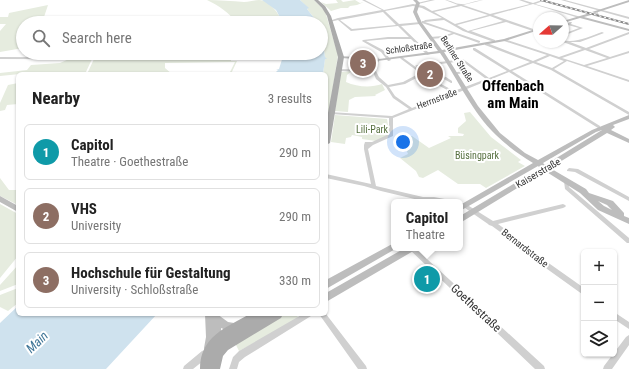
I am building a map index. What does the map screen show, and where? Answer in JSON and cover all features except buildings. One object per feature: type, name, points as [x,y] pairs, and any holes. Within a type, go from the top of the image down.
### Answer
[{"type":"main road","points":[[316,0],[326,10],[341,57],[328,131]]},
{"type":"main road","points":[[602,12],[629,0]]},
{"type":"main road","name":"Berliner Straße","points":[[417,2],[416,13],[430,38],[441,52],[479,111],[498,134],[538,164],[583,191],[601,208],[629,221]]},
{"type":"main road","points":[[582,17],[629,5]]},
{"type":"main road","points":[[569,21],[590,14]]},
{"type":"main road","points":[[582,17],[629,32]]},
{"type":"main road","name":"Schloßstraße","points":[[379,60],[389,60],[486,44],[533,30]]},
{"type":"main road","points":[[341,57],[371,60]]},
{"type":"main road","name":"Kaiserstraße","points":[[463,205],[579,140],[615,124],[629,115]]},
{"type":"main road","points":[[602,129],[629,141]]},
{"type":"main road","name":"Kaiserstraße","points":[[463,218],[587,143],[602,129]]},
{"type":"main road","points":[[579,140],[587,143]]},
{"type":"main road","points":[[0,200],[16,208]]},
{"type":"main road","points":[[328,284],[391,248]]},
{"type":"main road","points":[[328,297],[407,251]]},
{"type":"main road","points":[[213,316],[222,348],[213,353]]},
{"type":"main road","points":[[214,316],[226,326],[238,327]]},
{"type":"main road","points":[[205,369],[219,340],[257,316]]},
{"type":"main road","points":[[219,340],[273,316]]},
{"type":"main road","points":[[213,353],[214,369]]},
{"type":"street","points":[[363,0],[383,10],[428,54]]},
{"type":"street","points":[[330,20],[410,5],[417,2],[434,0]]},
{"type":"street","points":[[446,0],[533,30]]},
{"type":"street","points":[[432,12],[482,0]]},
{"type":"street","points":[[520,0],[582,17]]},
{"type":"street","points":[[455,25],[542,0]]},
{"type":"street","points":[[562,0],[602,12],[629,18]]},
{"type":"street","points":[[417,2],[455,25],[494,41]]},
{"type":"street","points":[[338,19],[349,30],[444,19]]},
{"type":"street","points":[[430,38],[443,37],[506,21]]},
{"type":"street","points":[[569,24],[573,21]]},
{"type":"street","points":[[421,22],[480,42]]},
{"type":"street","points":[[569,24],[582,28],[569,33]]},
{"type":"street","points":[[559,58],[629,32]]},
{"type":"street","points":[[569,41],[574,40],[579,41],[603,33]]},
{"type":"street","points":[[389,60],[382,51],[363,41],[388,38],[412,38]]},
{"type":"street","points":[[504,40],[629,81]]},
{"type":"street","points":[[569,43],[611,58]]},
{"type":"street","points":[[486,44],[552,69],[629,115]]},
{"type":"street","points":[[474,49],[602,129]]},
{"type":"street","points":[[584,66],[629,52]]},
{"type":"street","points":[[623,54],[629,56]]},
{"type":"street","name":"Herrnstraße","points":[[331,113],[391,117],[550,55]]},
{"type":"street","points":[[0,58],[16,58]]},
{"type":"street","points":[[402,58],[431,80],[455,92]]},
{"type":"street","points":[[417,66],[464,61],[489,79]]},
{"type":"street","points":[[552,69],[569,61]]},
{"type":"street","points":[[424,66],[438,76],[446,78],[451,82]]},
{"type":"street","points":[[338,70],[374,72],[378,79],[387,86],[394,97],[412,109]]},
{"type":"street","points":[[456,73],[477,70]]},
{"type":"street","points":[[387,86],[404,83],[422,73]]},
{"type":"street","points":[[374,186],[366,143],[371,144],[391,135],[391,117]]},
{"type":"street","points":[[569,170],[576,170],[629,199]]},
{"type":"street","points":[[328,176],[374,186],[381,190],[425,199],[438,199]]},
{"type":"street","points":[[566,180],[567,188],[629,241]]},
{"type":"street","name":"Bernardstraße","points":[[463,206],[474,211],[491,224],[505,232],[531,254],[581,290]]},
{"type":"street","points":[[491,224],[563,206]]},
{"type":"street","name":"Goethestraße","points":[[415,251],[541,369]]},
{"type":"street","points":[[233,369],[236,360],[242,354],[306,316]]},
{"type":"street","points":[[323,316],[363,369]]},
{"type":"street","points":[[617,317],[629,326]]},
{"type":"street","points":[[607,369],[629,339]]},
{"type":"street","points":[[190,368],[213,353]]},
{"type":"street","points":[[190,368],[205,369]]},
{"type":"green space","points":[[207,0],[244,2],[257,0],[263,1],[267,2],[274,8],[279,16],[230,16]]},
{"type":"green space","points":[[300,0],[314,0],[325,11],[326,16],[312,16],[307,9],[308,8]]},
{"type":"green space","points":[[336,0],[341,0],[343,2],[355,0],[360,3],[364,2],[348,8],[341,8],[331,11],[321,2],[326,4],[338,3]]},
{"type":"green space","points":[[48,5],[44,16],[16,16],[16,49],[0,52],[0,31],[6,24],[0,24],[0,17],[8,17],[9,13]]},
{"type":"green space","points":[[328,21],[338,55],[328,118],[328,72],[323,72],[325,60],[328,60]]},
{"type":"green space","points":[[67,60],[92,60],[86,72],[16,72],[16,74],[0,76],[0,73],[27,70],[31,65],[60,63]]},
{"type":"green space","points":[[94,60],[237,61],[232,72],[230,72],[235,62],[165,63],[165,68],[170,72],[88,72]]},
{"type":"green space","points":[[352,71],[347,75],[346,82],[364,86],[382,84],[385,90],[375,95],[376,96],[355,97],[349,100],[348,112],[335,111],[341,72]]},
{"type":"green space","points":[[16,83],[16,104],[7,105],[5,110],[0,111],[0,103],[8,85]]},
{"type":"green space","name":"Büsingpark","points":[[470,112],[491,137],[521,160],[518,162],[525,166],[486,188],[480,184],[458,184],[438,170],[423,178],[419,177],[416,171],[400,158],[408,154],[403,141],[399,141],[412,136],[429,148],[451,138],[448,136],[463,136],[464,134],[458,133],[458,128],[466,121],[464,113]]},
{"type":"green space","name":"Lili-Park","points":[[335,115],[387,119],[388,125],[390,125],[390,135],[376,141],[362,139],[362,137],[352,135],[351,137],[346,138],[345,144],[331,142]]},
{"type":"green space","points":[[0,178],[9,190],[16,190],[16,204],[0,196]]},
{"type":"green space","points":[[0,204],[16,213],[16,258],[0,278]]},
{"type":"green space","points":[[16,267],[16,285],[0,291],[0,285]]},
{"type":"green space","points":[[16,289],[16,305],[8,311],[0,307],[0,295]]},
{"type":"green space","points":[[281,316],[298,316],[297,320],[239,351],[235,343]]},
{"type":"water","points":[[262,0],[300,0],[309,8],[307,9],[312,16],[279,16],[276,10]]},
{"type":"water","points":[[282,60],[325,60],[323,72],[276,72],[278,70],[276,70],[279,69]]},
{"type":"water","name":"Main","points":[[16,308],[16,316],[155,316],[106,369],[0,369],[0,323]]},
{"type":"tunnel","points":[[595,15],[600,13]]},
{"type":"tunnel","points":[[371,59],[379,60]]},
{"type":"railway","points":[[541,0],[629,24]]},
{"type":"place","name":"Hochschule für Gestaltung","points":[[363,63]]},
{"type":"place","name":"VHS","points":[[430,74]]},
{"type":"place","name":"Capitol","points":[[427,279]]},
{"type":"district","name":"Offenbach am Main","points":[[513,94]]}]
